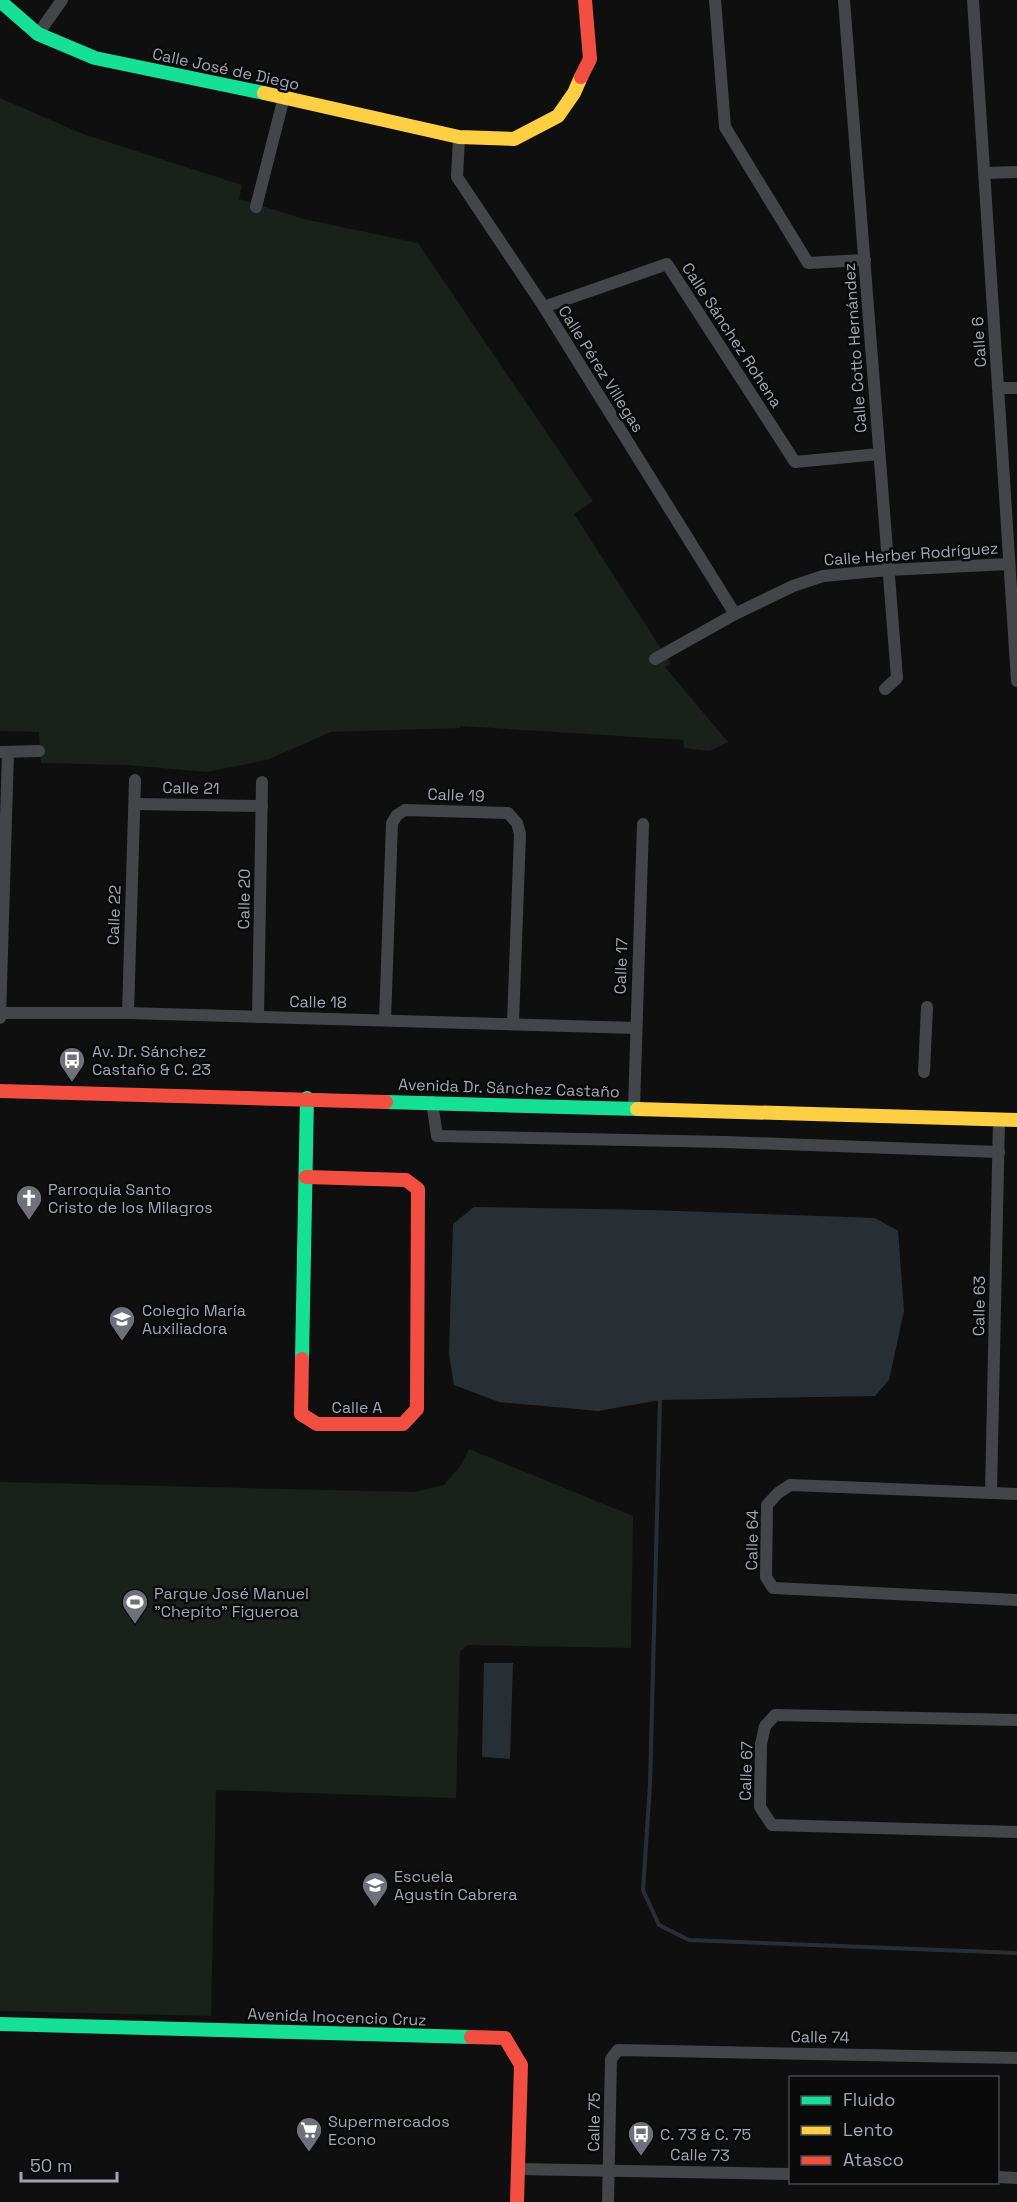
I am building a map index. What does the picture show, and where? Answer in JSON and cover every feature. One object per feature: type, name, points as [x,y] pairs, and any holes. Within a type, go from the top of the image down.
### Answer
[{"type":"street","points":[[38,34],[62,0]]},
{"type":"street","name":"Calle José de Diego","points":[[0,1],[38,34],[95,58],[284,97],[459,137],[514,139],[558,116],[574,93],[590,59],[585,0]]},
{"type":"street","points":[[716,0],[725,127],[808,263],[865,260]]},
{"type":"street","name":"Calle Cotto Hernández","points":[[844,0],[897,678],[885,689]]},
{"type":"street","name":"Calle 6","points":[[973,0],[1017,681]]},
{"type":"street","points":[[256,207],[284,97]]},
{"type":"street","name":"Calle Pérez Villegas","points":[[459,137],[458,177],[544,307],[735,614]]},
{"type":"street","points":[[984,173],[1017,172]]},
{"type":"street","name":"Calle Sánchez Rohena","points":[[544,307],[667,264],[795,462],[879,454]]},
{"type":"street","points":[[998,388],[1017,388]]},
{"type":"street","name":"Calle Herber Rodríguez","points":[[655,659],[735,614],[793,586],[824,576],[888,570],[1009,564]]},
{"type":"street","points":[[0,1015],[4,752],[39,751]]},
{"type":"street","points":[[135,780],[135,804]]},
{"type":"street","name":"Calle 20","points":[[258,1017],[262,782]]},
{"type":"street","name":"Calle 21","points":[[135,804],[262,806]]},
{"type":"street","name":"Calle 22","points":[[128,1013],[135,804]]},
{"type":"street","name":"Calle 19","points":[[385,1020],[392,823],[397,815],[405,810],[508,813],[517,823],[520,834],[513,1023]]},
{"type":"street","name":"Calle 17","points":[[634,1108],[643,824]]},
{"type":"street","points":[[924,1072],[927,1007]]},
{"type":"street","name":"Calle 18","points":[[0,1015],[128,1013],[636,1028]]},
{"type":"street","name":"Avenida Dr. Sánchez Castaño","points":[[0,1091],[1017,1120]]},
{"type":"street","name":"Calle A","points":[[306,1177],[405,1180],[418,1189],[417,1409],[404,1424],[317,1424],[301,1414],[306,1177],[308,1098]]},
{"type":"street","points":[[432,1102],[437,1136],[725,1142],[999,1152]]},
{"type":"street","name":"Calle 63","points":[[991,1493],[999,1119]]},
{"type":"street","name":"Calle 64","points":[[1017,1494],[790,1485],[778,1493],[767,1505],[766,1577],[773,1588],[1017,1599]]},
{"type":"street","name":"Calle 67","points":[[1017,1720],[775,1715],[765,1726],[761,1744],[760,1807],[772,1825],[1017,1832]]},
{"type":"street","name":"Avenida Inocencio Cruz","points":[[0,2024],[505,2038],[521,2065],[517,2202]]},
{"type":"street","name":"Calle 75","points":[[608,2202],[611,2059],[618,2050],[623,2050]]},
{"type":"street","name":"Calle 74","points":[[623,2050],[1017,2058]]},
{"type":"street","name":"Calle 73","points":[[518,2169],[789,2174]]},
{"type":"street","points":[[999,2177],[1017,2178]]},
{"type":"shaded area","points":[[0,98],[83,134],[242,185],[239,199],[304,219],[418,243],[593,501],[574,514],[671,664],[665,667],[728,742],[710,751],[684,748],[683,740],[461,726],[459,728],[331,732],[267,760],[207,772],[126,765],[41,763],[39,732],[0,731]]},
{"type":"shaded area","points":[[474,1207],[875,1218],[898,1231],[904,1311],[889,1380],[875,1396],[660,1400],[598,1411],[499,1402],[454,1385],[449,1354],[453,1224]]},
{"type":"shaded area","points":[[469,1449],[633,1516],[631,1648],[468,1645],[460,1651],[456,1798],[216,1790],[211,2016],[0,2011],[0,1482],[414,1492],[444,1485],[461,1465]]},
{"type":"shaded area","points":[[484,1663],[513,1663],[510,1759],[482,1757]]},
{"type":"waterway","points":[[660,1400],[650,1785],[643,1890],[659,1925],[689,1940],[1017,1953]]},
{"type":"traffic: fast","points":[[0,1],[38,34],[95,58],[264,93]]},
{"type":"traffic: fast","points":[[302,1359],[307,1098]]},
{"type":"traffic: fast","points":[[386,1102],[637,1109]]},
{"type":"traffic: fast","points":[[0,2024],[471,2037]]},
{"type":"traffic: slow","points":[[264,93],[459,137],[514,139],[558,116],[574,93],[581,77]]},
{"type":"traffic: slow","points":[[637,1109],[1017,1120]]},
{"type":"traffic: jam","points":[[581,77],[590,59],[585,0]]},
{"type":"traffic: jam","points":[[0,1091],[386,1102]]},
{"type":"traffic: jam","points":[[302,1359],[301,1414],[317,1424],[403,1424],[417,1409],[418,1189],[406,1180],[306,1177]]},
{"type":"traffic: jam","points":[[471,2037],[505,2038],[521,2065],[517,2202]]},
{"type":"place","name":"Av. Dr. Sánchez Castaño & C. 23","points":[[72,1083]]},
{"type":"place","name":"Parroquia Santo Cristo de los Milagros","points":[[29,1221]]},
{"type":"place","name":"Colegio María Auxiliadora","points":[[122,1342]]},
{"type":"place","name":"Parque José Manuel \"Chepito\" Figueroa","points":[[135,1625]]},
{"type":"place","name":"Escuela Agustín Cabrera","points":[[375,1908]]},
{"type":"place","name":"Supermercados Econo","points":[[309,2153]]},
{"type":"place","name":"C. 73 & C. 75","points":[[641,2157]]}]
